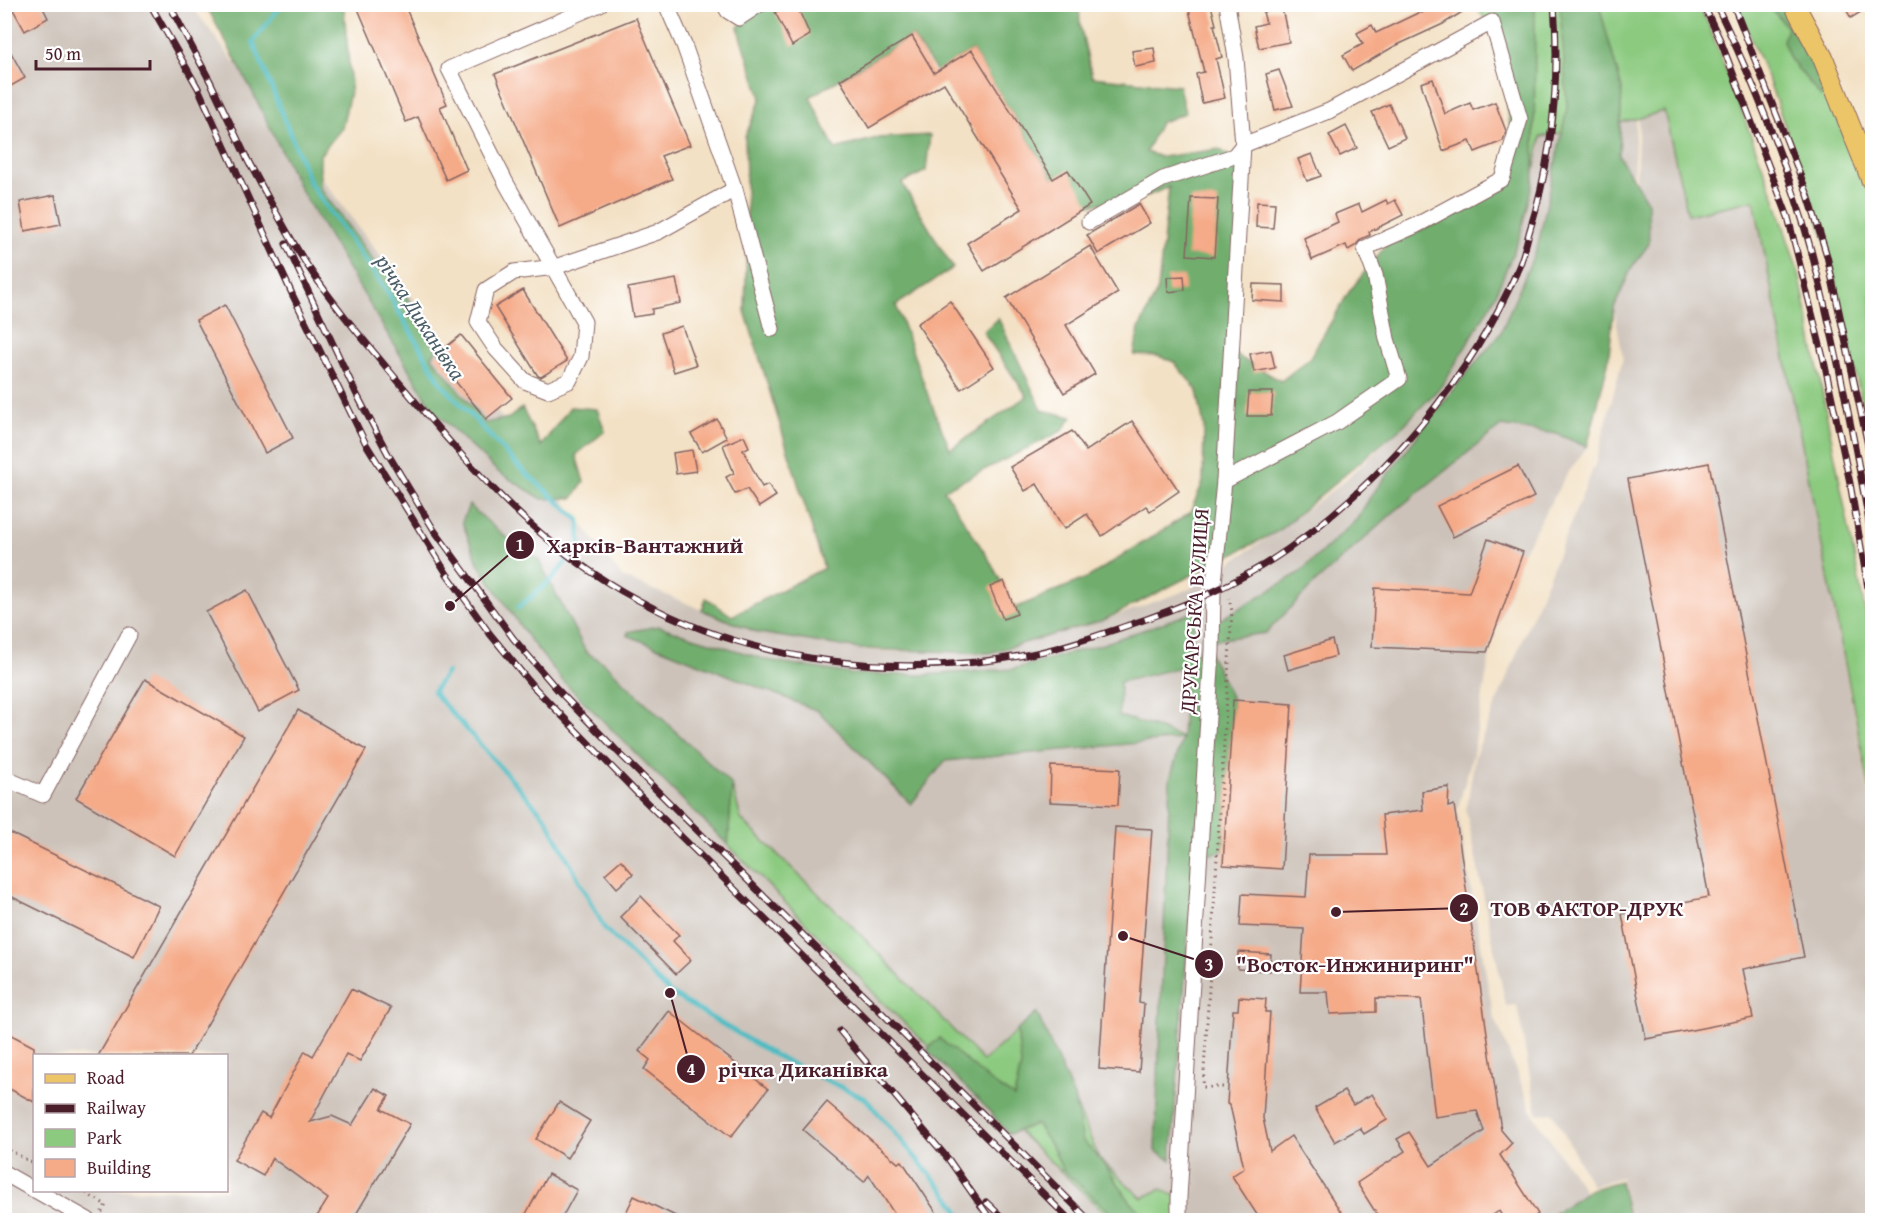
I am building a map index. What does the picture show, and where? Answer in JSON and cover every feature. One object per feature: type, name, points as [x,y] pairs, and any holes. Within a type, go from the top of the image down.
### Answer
[{"type":"main road","points":[[1794,4],[1822,58],[1872,182]]},
{"type":"street","points":[[600,4],[449,69],[506,183],[555,267],[584,322],[581,357],[569,381],[548,390],[525,381],[496,349],[478,322],[486,290],[514,272],[555,267],[657,232],[735,189]]},
{"type":"street","points":[[666,4],[684,45],[735,189],[772,329]]},
{"type":"street","points":[[724,4],[728,11],[739,18],[760,4]]},
{"type":"street","name":"ДРУКАРСЬКА ВУЛИЦЯ","points":[[1179,1221],[1212,651],[1213,593],[1224,481],[1244,145],[1236,58],[1227,4]]},
{"type":"street","points":[[1089,222],[1163,179],[1234,156],[1244,145],[1329,111],[1492,22],[1520,119],[1502,179],[1415,226],[1365,248],[1375,275],[1387,339],[1399,379],[1337,422],[1224,481]]},
{"type":"street","points":[[4,778],[43,795],[129,635]]},
{"type":"street","points":[[4,1173],[33,1189]]},
{"type":"street","points":[[38,1192],[88,1221]]},
{"type":"path","points":[[1223,1087],[1203,1087],[1227,715],[1232,610],[1228,594]]},
{"type":"path","points":[[4,1147],[33,1163]]},
{"type":"path","points":[[83,1192],[106,1205],[98,1221]]},
{"type":"shaded area","points":[[5,5],[191,5],[622,577],[759,633],[869,651],[989,653],[1087,626],[1190,589],[1278,531],[1342,483],[1417,413],[1444,383],[1493,301],[1520,236],[1531,192],[1540,137],[1636,119],[1633,177],[1618,244],[1636,180],[1639,119],[1663,110],[1688,215],[1753,201],[1872,810],[1872,1220],[1630,1220],[1621,1177],[1592,1186],[1553,1113],[1537,1114],[1517,1005],[1506,1006],[1466,810],[1475,755],[1596,462],[1623,357],[1614,308],[1631,268],[1606,313],[1608,363],[1587,447],[1565,477],[1523,552],[1492,642],[1473,754],[1457,811],[1493,1013],[1534,1116],[1604,1220],[5,1220]]},
{"type":"green space","points":[[206,5],[342,5],[351,87],[342,128],[320,155],[320,188],[375,263],[394,272],[410,303],[439,346],[432,357],[485,423],[509,418],[522,408],[541,446],[570,407],[597,409],[605,431],[576,455],[584,482],[573,498],[542,499],[498,472],[434,411],[299,187],[252,91]]},
{"type":"green space","points":[[767,5],[1079,5],[1080,24],[1092,77],[1179,86],[1185,113],[1160,123],[1146,152],[1162,157],[1219,149],[1242,165],[1232,353],[1281,381],[1309,359],[1349,292],[1387,244],[1450,218],[1502,179],[1512,145],[1496,5],[1535,5],[1534,176],[1520,236],[1493,301],[1444,383],[1404,425],[1278,531],[1104,620],[989,653],[860,649],[759,633],[702,610],[706,598],[732,616],[824,568],[745,311],[747,235],[745,137],[761,98],[738,27]],"holes":[[[912,36],[937,72],[972,50],[1053,179],[1090,205],[1145,197],[1169,187],[1158,289],[1139,329],[1134,355],[1158,356],[1174,362],[1197,390],[1204,427],[1203,482],[1190,513],[1089,577],[1015,608],[990,561],[944,490],[1062,431],[1072,417],[1042,410],[998,318],[983,332],[1027,396],[950,449],[896,305],[953,268],[902,183],[926,171],[930,135],[877,138],[835,149],[810,97]]]},
{"type":"green space","points":[[1475,5],[1697,5],[1707,21],[1774,196],[1800,278],[1872,647],[1872,801],[1754,200],[1688,215],[1664,111],[1637,119],[1541,137],[1534,172],[1502,179],[1519,116],[1492,22],[1484,18]]},
{"type":"green space","points":[[1560,5],[1599,5],[1622,89],[1619,156],[1648,203],[1649,244],[1632,267],[1614,308],[1608,363],[1587,447],[1557,434],[1501,426],[1395,511],[1315,583],[1266,633],[1212,640],[1216,622],[1299,573],[1357,519],[1371,496],[1452,391],[1500,334],[1538,245],[1567,108]]},
{"type":"green space","points":[[1737,5],[1780,5],[1824,85],[1872,195],[1872,450],[1829,251],[1770,84]]},
{"type":"green space","points":[[1761,5],[1785,5],[1827,89],[1821,97],[1790,59],[1783,41],[1787,28],[1773,11]]},
{"type":"green space","points":[[469,505],[502,534],[538,559],[586,652],[604,663],[732,785],[728,845],[562,680],[527,636],[479,565],[462,522]]},
{"type":"green space","points":[[1196,611],[1191,655],[1207,647],[1233,701],[1224,851],[1194,858],[1171,1160],[1155,1151],[1170,779],[1182,739],[945,761],[911,804],[818,711],[627,635],[628,632],[658,626],[767,660],[851,674],[922,675],[1013,669],[1103,644]],"holes":[[[1186,666],[1182,738],[1119,716],[1120,682]]]},
{"type":"green space","points":[[732,785],[741,819],[856,930],[983,1061],[1037,1013],[1099,1158],[1142,1198],[1161,1189],[1179,1198],[1179,1220],[1112,1220],[880,1000],[728,845]]},
{"type":"green space","points":[[1037,1013],[1074,1097],[1083,1141],[1105,1165],[1129,1200],[1148,1220],[1119,1220],[1062,1169],[1054,1150],[1036,1124],[1009,1134],[984,1105],[927,1050],[939,1038],[993,1083],[1014,1097],[1021,1065],[1017,1030]]},
{"type":"green space","points":[[1620,1181],[1629,1220],[1544,1220],[1589,1190]]},
{"type":"building","points":[[10,4],[41,4],[48,18],[25,31]]},
{"type":"building","points":[[356,4],[404,4],[447,104],[440,107],[467,170],[446,180],[418,117],[406,122]]},
{"type":"building","points":[[796,4],[810,35],[792,46],[775,12]]},
{"type":"building","points":[[1436,4],[1475,4],[1443,24],[1393,47],[1352,71],[1343,55],[1363,44],[1357,33],[1372,25],[1376,33],[1422,11],[1422,13]]},
{"type":"building","points":[[1843,4],[1872,4],[1872,5],[1851,18]]},
{"type":"building","points":[[1211,5],[1222,57],[1216,59],[1225,98],[1202,103],[1196,74],[1204,72],[1189,10]]},
{"type":"building","points":[[1282,8],[1289,42],[1259,48],[1254,26],[1266,23],[1263,12]]},
{"type":"building","points":[[636,18],[690,145],[661,156],[672,179],[560,228],[495,74]]},
{"type":"building","points":[[912,36],[934,73],[972,50],[1053,179],[1068,170],[1090,205],[984,271],[967,243],[1022,209],[944,83],[869,128],[840,80]]},
{"type":"building","points":[[4,40],[25,78],[4,90]]},
{"type":"building","points":[[1154,48],[1156,63],[1135,67],[1132,51]]},
{"type":"building","points":[[1279,70],[1293,106],[1275,110],[1266,74]]},
{"type":"building","points":[[1433,79],[1445,114],[1470,103],[1473,110],[1495,102],[1506,131],[1503,141],[1475,152],[1470,141],[1443,151],[1421,83]]},
{"type":"building","points":[[1389,104],[1405,138],[1388,146],[1372,112]]},
{"type":"building","points":[[1346,126],[1357,148],[1340,156],[1329,135]]},
{"type":"building","points":[[1312,154],[1321,176],[1307,181],[1298,159]]},
{"type":"building","points":[[55,195],[61,224],[25,231],[20,202]]},
{"type":"building","points":[[1191,198],[1218,199],[1214,257],[1187,255]]},
{"type":"building","points":[[1386,200],[1388,204],[1395,200],[1403,215],[1369,232],[1370,235],[1348,250],[1346,245],[1312,260],[1304,238],[1338,222],[1335,214],[1359,204],[1362,212]]},
{"type":"building","points":[[1257,202],[1275,203],[1273,228],[1256,227]]},
{"type":"building","points":[[1139,204],[1150,223],[1098,254],[1087,235]]},
{"type":"building","points":[[1090,246],[1118,293],[1066,325],[1095,374],[1064,393],[1006,298]]},
{"type":"building","points":[[1184,276],[1185,290],[1168,292],[1167,277]]},
{"type":"building","points":[[676,279],[681,303],[652,309],[652,314],[633,317],[628,288]]},
{"type":"building","points":[[1253,284],[1284,285],[1284,302],[1252,300]]},
{"type":"building","points":[[523,290],[567,361],[541,377],[538,376],[495,307]]},
{"type":"building","points":[[950,301],[994,367],[961,389],[917,324]]},
{"type":"building","points":[[225,305],[293,438],[265,453],[196,320]]},
{"type":"building","points":[[682,326],[696,365],[674,372],[661,333]]},
{"type":"building","points":[[461,335],[512,398],[486,419],[435,356]]},
{"type":"building","points":[[1271,350],[1275,368],[1254,372],[1250,354]]},
{"type":"building","points":[[1249,392],[1273,392],[1271,416],[1247,416]]},
{"type":"building","points":[[717,419],[727,438],[702,452],[691,434]]},
{"type":"building","points":[[1132,421],[1179,491],[1150,511],[1146,506],[1102,536],[1087,514],[1064,529],[1037,484],[1025,491],[1010,467],[1072,431],[1086,451]]},
{"type":"building","points":[[744,436],[749,447],[743,450],[762,487],[768,484],[776,496],[759,507],[747,489],[735,494],[726,477],[734,473],[723,445]]},
{"type":"building","points":[[692,450],[696,471],[676,474],[673,453]]},
{"type":"building","points":[[1709,463],[1804,957],[1743,969],[1753,1018],[1646,1039],[1622,914],[1709,897],[1628,479]]},
{"type":"building","points":[[1518,466],[1534,497],[1453,537],[1437,506]]},
{"type":"building","points":[[1488,539],[1523,552],[1487,652],[1372,647],[1375,588],[1469,593]]},
{"type":"building","points":[[1004,581],[1017,614],[1003,619],[990,587]]},
{"type":"building","points":[[247,590],[299,690],[258,712],[206,612]]},
{"type":"building","points":[[1332,640],[1336,656],[1288,670],[1284,655]]},
{"type":"building","points":[[145,679],[244,736],[175,856],[76,798]]},
{"type":"building","points":[[1233,700],[1292,704],[1282,869],[1223,865]]},
{"type":"building","points":[[298,710],[366,750],[190,1054],[99,1054]]},
{"type":"building","points":[[1051,766],[1120,769],[1118,805],[1050,802]]},
{"type":"building","points":[[1449,787],[1448,807],[1454,805],[1501,1130],[1512,1143],[1500,1155],[1538,1214],[1528,1221],[1505,1221],[1499,1211],[1484,1221],[1381,1221],[1357,1183],[1405,1151],[1397,1139],[1409,1132],[1431,1166],[1484,1131],[1477,1111],[1435,1117],[1421,999],[1376,998],[1376,1012],[1330,1014],[1328,992],[1300,992],[1304,929],[1240,926],[1242,894],[1306,897],[1309,855],[1386,855],[1382,815],[1423,810],[1422,791]]},
{"type":"building","points":[[1115,827],[1152,829],[1139,1003],[1144,1004],[1139,1072],[1099,1069]]},
{"type":"building","points":[[4,830],[159,906],[134,957],[4,893]]},
{"type":"building","points":[[621,860],[633,874],[617,888],[605,874]]},
{"type":"building","points":[[641,896],[679,935],[673,941],[691,960],[676,974],[620,917]]},
{"type":"building","points":[[1238,952],[1271,954],[1270,971],[1238,969]]},
{"type":"building","points":[[351,989],[391,1008],[360,1061],[346,1054],[310,1122],[332,1116],[352,1125],[375,1088],[389,1096],[381,1109],[410,1124],[352,1221],[314,1221],[328,1199],[272,1158],[263,1176],[234,1160],[261,1113],[269,1118],[305,1051],[313,1056]]},
{"type":"building","points":[[1239,997],[1266,999],[1265,1012],[1270,1012],[1263,1118],[1270,1151],[1291,1136],[1347,1221],[1261,1221],[1232,1176],[1244,1168],[1230,1105],[1227,1104],[1233,1010],[1238,1010]]},
{"type":"building","points":[[669,1011],[768,1089],[731,1137],[644,1069],[650,1060],[639,1051]]},
{"type":"building","points":[[4,1031],[34,1047],[33,1101],[4,1086]]},
{"type":"building","points":[[1344,1091],[1353,1105],[1372,1094],[1387,1120],[1364,1134],[1360,1128],[1335,1142],[1315,1108]]},
{"type":"building","points":[[559,1102],[590,1121],[567,1158],[536,1139]]},
{"type":"building","points":[[827,1102],[898,1163],[902,1161],[942,1221],[899,1221],[869,1175],[864,1182],[803,1130]]},
{"type":"building","points":[[548,1174],[577,1190],[560,1221],[522,1221]]},
{"type":"building","points":[[634,1196],[686,1221],[622,1221]]},
{"type":"waterway","name":"річка Диканівка","points":[[284,4],[253,42],[311,185],[386,290],[441,383],[519,467],[579,520],[580,544],[553,578],[518,608]]},
{"type":"waterway","name":"річка Диканівка","points":[[447,672],[433,692],[546,818],[605,929],[670,993],[774,1055],[866,1099],[950,1198],[964,1220]]},
{"type":"railway","points":[[150,4],[198,88],[293,296],[366,444],[447,574],[490,634],[532,685],[638,794],[1070,1220]]},
{"type":"railway","points":[[169,4],[211,83],[250,165]]},
{"type":"railway","points":[[247,159],[292,241],[319,283],[352,326],[479,474],[537,530],[568,556],[638,600],[684,622],[731,639],[780,652],[830,661],[880,665],[981,662],[1043,652],[1100,635],[1145,620],[1229,584],[1269,562],[1324,522],[1391,459],[1450,388],[1476,349],[1499,310],[1523,256],[1549,148],[1555,91],[1554,4]]},
{"type":"railway","points":[[1703,4],[1721,42],[1788,217],[1824,361],[1850,483],[1872,611]]},
{"type":"railway","points":[[1716,4],[1769,125],[1802,219],[1837,358],[1872,539]]},
{"type":"railway","points":[[1733,4],[1808,195],[1827,256],[1872,464]]},
{"type":"railway","points":[[286,244],[356,393],[388,454],[434,530],[513,638],[556,688],[615,749],[1089,1220]]},
{"type":"railway","points":[[840,1031],[949,1160],[991,1220]]},
{"type":"railway","points":[[986,1202],[1005,1220]]},
{"type":"place","name":"Харків-Вантажний","points":[[450,606]]},
{"type":"place","name":"ТОВ ФАКТОР-ДРУК","points":[[1336,912]]},
{"type":"place","name":"\"Восток-Инжиниринг\"","points":[[1123,936]]},
{"type":"place","name":"річка Диканівка","points":[[670,993]]}]
